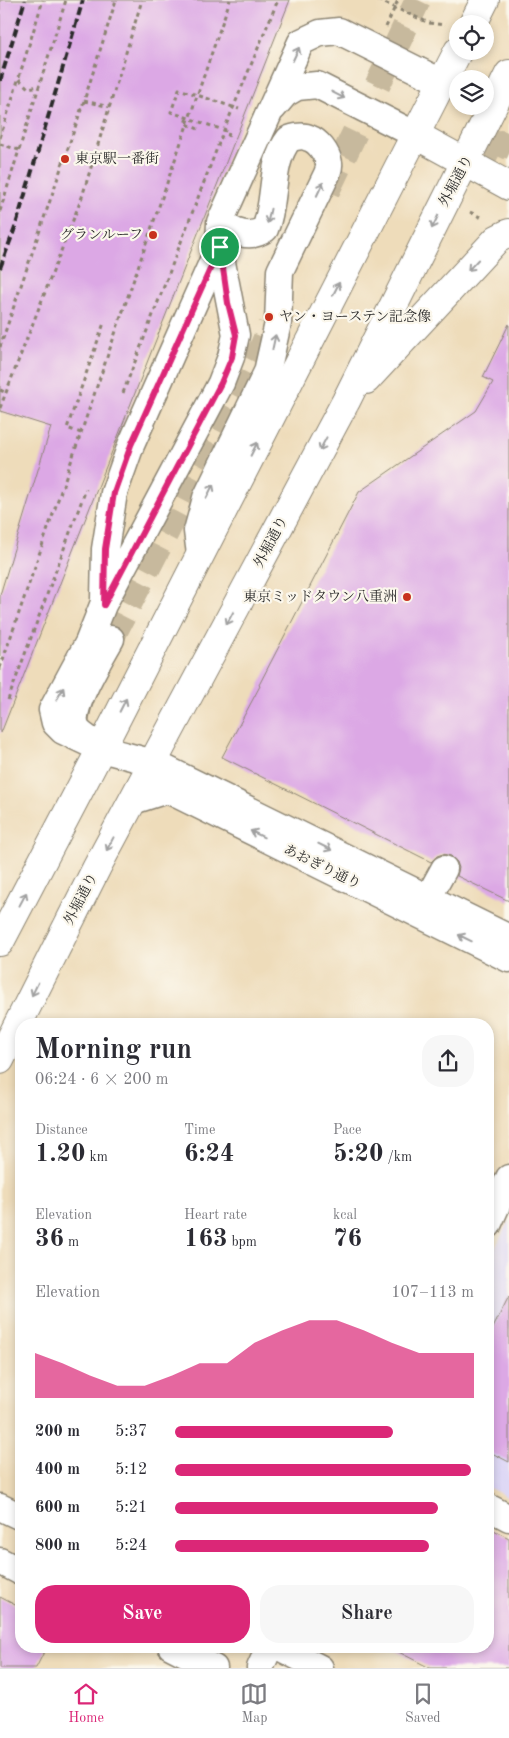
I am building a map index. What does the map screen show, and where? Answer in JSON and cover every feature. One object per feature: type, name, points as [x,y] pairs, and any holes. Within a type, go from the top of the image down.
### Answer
[{"type":"main road","points":[[478,15],[485,0]]},
{"type":"main road","name":"外堀通り","points":[[21,1018],[133,801],[346,401],[446,200],[496,109],[509,74]]},
{"type":"main road","points":[[0,942],[101,749],[414,134],[449,87]]},
{"type":"main road","points":[[414,134],[509,186]]},
{"type":"main road","points":[[346,401],[497,239],[509,233]]},
{"type":"main road","name":"外堀通り","points":[[0,1060],[15,1030]]},
{"type":"street","points":[[104,605],[105,549],[114,493],[131,445],[220,234],[268,114],[302,42],[320,33],[338,31],[449,86]]},
{"type":"street","points":[[268,114],[285,94],[291,90],[297,87],[316,85],[414,134]]},
{"type":"street","points":[[200,554],[197,531],[206,498],[268,372],[278,323],[280,272],[330,164],[327,156],[318,144],[308,137],[298,136],[289,139],[279,156],[270,213],[265,229],[252,235],[245,235],[228,228],[220,234]]},
{"type":"street","points":[[101,749],[63,731],[56,723],[52,710],[88,643],[104,605],[221,383],[232,357],[236,335],[228,303],[220,234]]},
{"type":"street","points":[[101,749],[77,729],[74,718],[78,702],[111,639]]},
{"type":"street","name":"あおぎり通り","points":[[101,749],[154,763],[509,938]]},
{"type":"street","name":"あおぎり通り","points":[[133,801],[164,791],[172,792],[509,959]]},
{"type":"street","points":[[428,898],[444,869]]},
{"type":"street","points":[[494,1212],[509,1178]]},
{"type":"street","points":[[0,1506],[15,1514]]},
{"type":"street","points":[[494,1510],[509,1518]]},
{"type":"street","points":[[0,1562],[15,1569]]},
{"type":"street","points":[[184,1653],[214,1668]]},
{"type":"street","points":[[260,1668],[267,1653]]},
{"type":"street","points":[[291,1653],[320,1668]]},
{"type":"path","points":[[0,138],[44,0]]},
{"type":"path","points":[[0,211],[66,0]]},
{"type":"path","points":[[0,347],[84,101],[116,0]]},
{"type":"path","points":[[0,408],[82,198],[142,0]]},
{"type":"path","points":[[0,668],[230,0]]},
{"type":"path","points":[[121,399],[224,130],[278,0]]},
{"type":"path","points":[[378,0],[429,23],[444,25]]},
{"type":"path","points":[[395,7],[398,0]]},
{"type":"path","points":[[19,79],[28,88],[40,86]]},
{"type":"path","points":[[224,130],[171,112],[179,89],[239,109]]},
{"type":"path","points":[[84,101],[110,107]]},
{"type":"path","points":[[187,118],[185,123],[198,129],[187,126]]},
{"type":"path","points":[[0,144],[19,150]]},
{"type":"path","points":[[465,209],[485,219]]},
{"type":"path","points":[[81,433],[68,428],[104,323]]},
{"type":"path","points":[[0,390],[7,393]]},
{"type":"path","points":[[8,700],[90,480]]},
{"type":"shaded area","points":[[509,1220],[509,1498],[494,1490],[494,1251]]},
{"type":"building","points":[[0,0],[290,0],[1,733],[0,595],[51,427],[0,411]]},
{"type":"building","name":"東京ミッドタウン八重洲","points":[[509,324],[509,901],[457,876],[459,868],[457,862],[451,856],[443,854],[437,856],[431,862],[222,757],[359,492],[476,411],[493,382],[483,377]]},
{"type":"building","points":[[509,1296],[509,1462],[494,1454],[494,1326]]},
{"type":"building","points":[[494,1530],[509,1538],[509,1668],[430,1668],[401,1653],[494,1653]]},
{"type":"building","points":[[0,1597],[15,1605],[15,1653],[44,1653],[36,1668],[0,1668]]},
{"type":"tunnel","points":[[327,191],[418,0]]},
{"type":"tunnel","points":[[509,147],[500,143],[495,153],[509,160]]},
{"type":"tunnel","points":[[111,639],[263,345],[271,326]]},
{"type":"railway","points":[[0,81],[25,0]]},
{"type":"railway","points":[[0,268],[15,228],[83,0]]},
{"type":"place","name":"東京駅一番街","points":[[65,159]]},
{"type":"place","name":"グランルーフ","points":[[153,235]]},
{"type":"place","name":"ヤン・ヨーステン記念像","points":[[269,317]]},
{"type":"place","name":"東京ミッドタウン八重洲","points":[[407,597]]},
{"type":"route","points":[[220,247],[228,303],[236,335],[232,357],[221,383],[104,605],[105,549],[114,493],[131,445],[220,247]]}]
